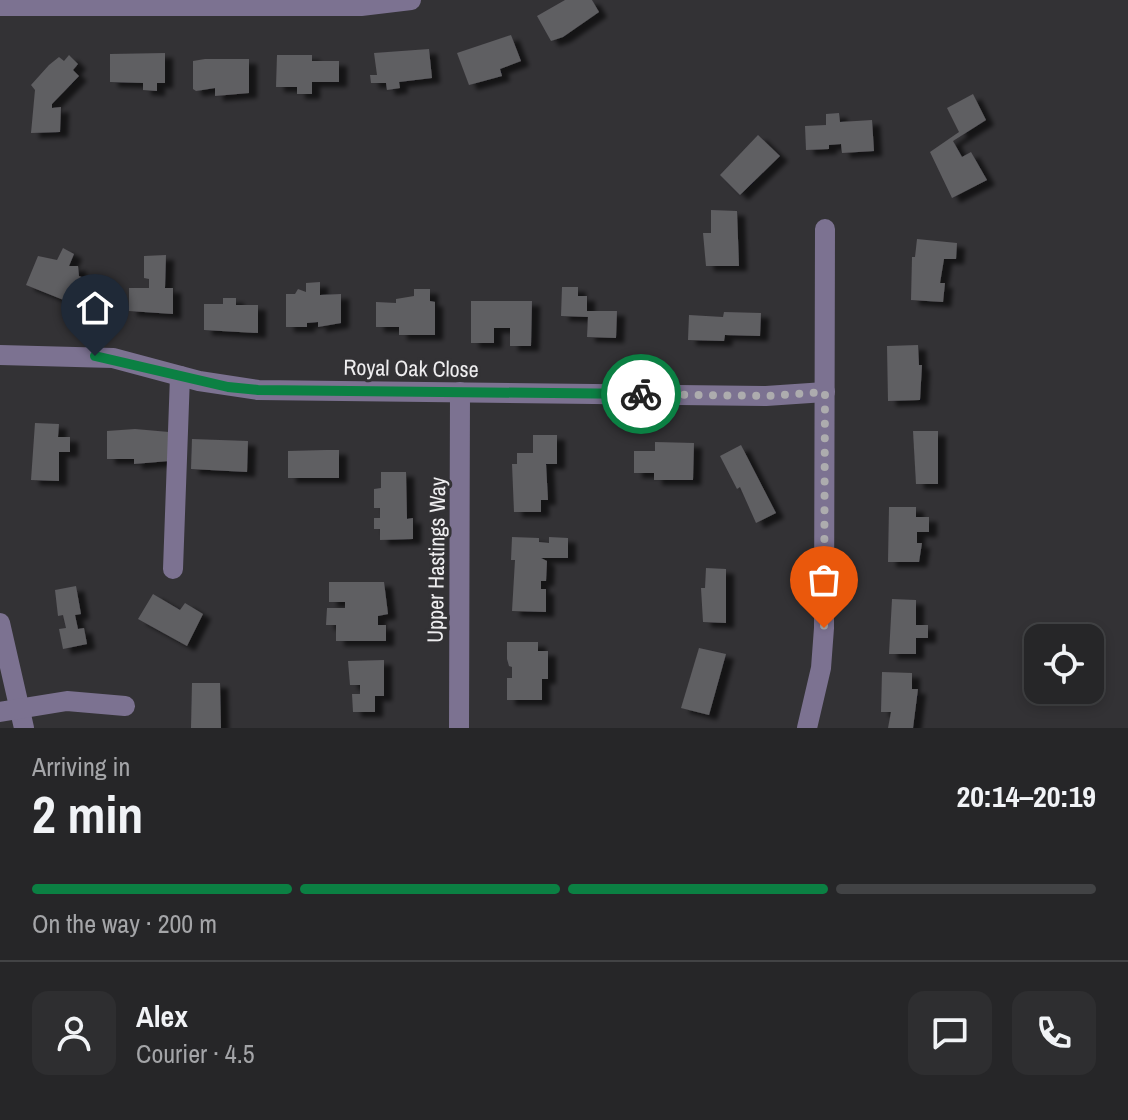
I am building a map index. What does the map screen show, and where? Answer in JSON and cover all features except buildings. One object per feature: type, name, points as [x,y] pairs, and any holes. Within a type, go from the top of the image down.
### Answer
[{"type":"street","points":[[0,6],[361,6],[411,0]]},
{"type":"street","points":[[807,728],[821,668],[824,628],[825,229]]},
{"type":"street","name":"Royal Oak Close","points":[[0,355],[113,358],[180,376],[258,390],[766,396],[825,392]]},
{"type":"street","points":[[173,569],[180,376]]},
{"type":"street","name":"Upper Hastings Way","points":[[459,728],[460,392]]},
{"type":"street","points":[[0,623],[9,710],[24,728]]},
{"type":"street","points":[[9,710],[67,701],[125,706]]},
{"type":"way so far","points":[[641,394],[766,396],[825,392],[824,628]]},
{"type":"route","points":[[95,356],[155,367],[199,381],[258,390],[641,394]]}]
